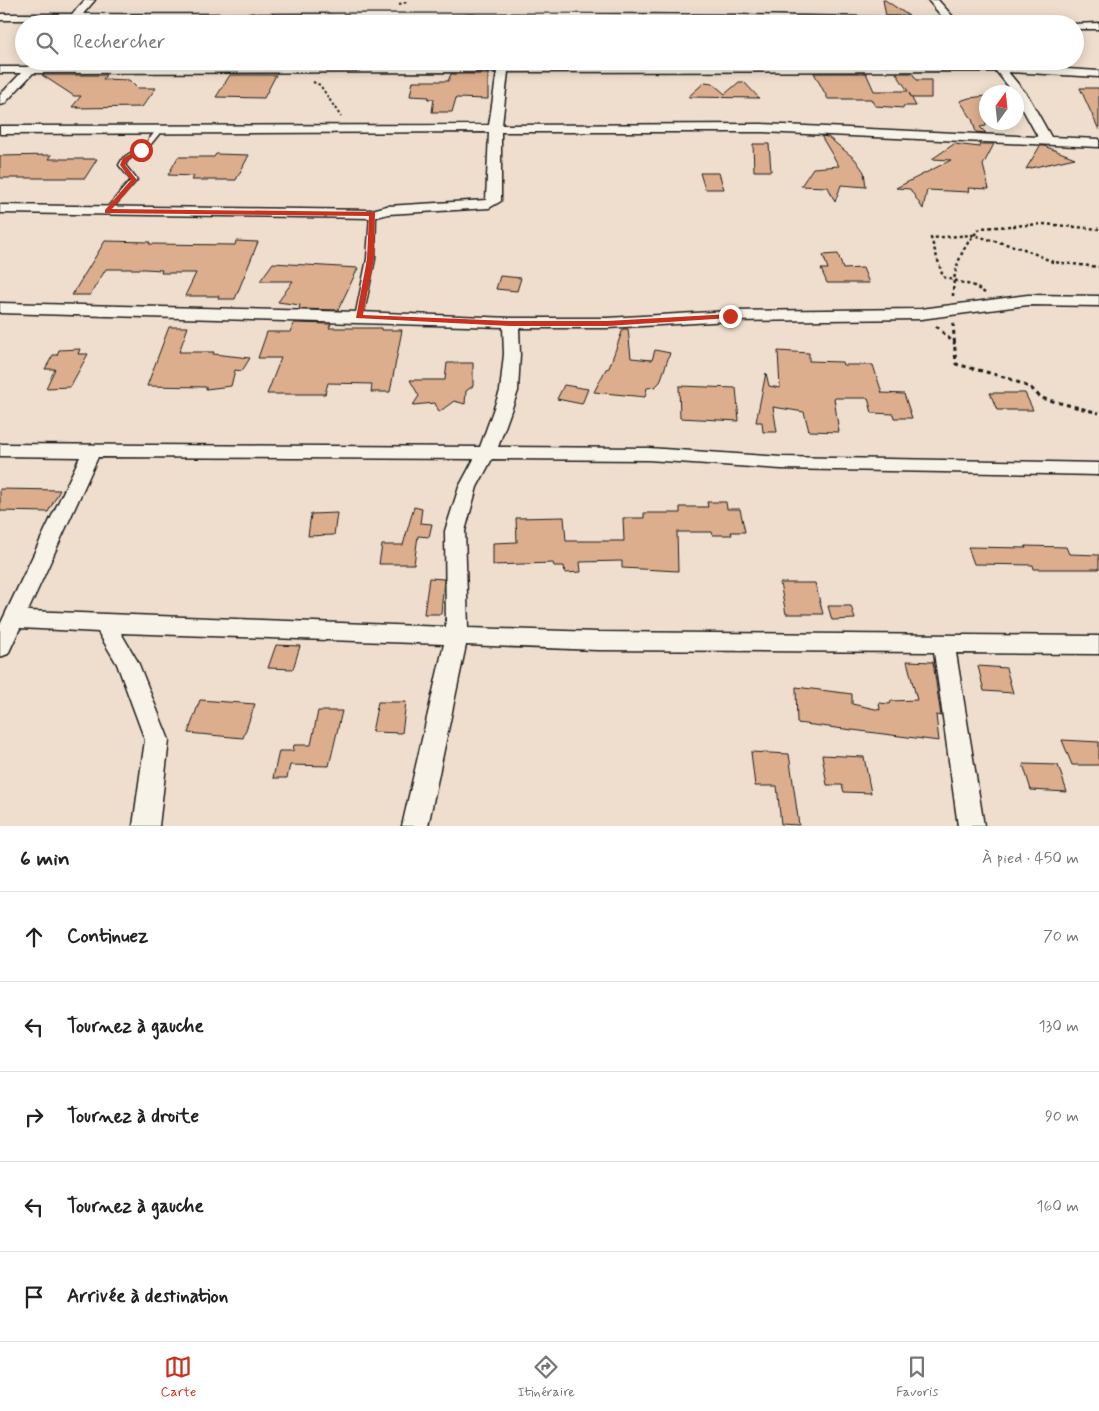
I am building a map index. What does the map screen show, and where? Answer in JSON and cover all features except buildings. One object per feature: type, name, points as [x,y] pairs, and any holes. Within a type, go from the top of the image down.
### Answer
[{"type":"street","points":[[76,15],[90,0]]},
{"type":"street","points":[[933,0],[946,15]]},
{"type":"street","points":[[0,16],[15,17]]},
{"type":"street","points":[[1084,26],[1099,26]]},
{"type":"street","points":[[0,70],[15,68]]},
{"type":"street","points":[[0,102],[29,70]]},
{"type":"street","points":[[0,209],[373,214],[387,210],[489,204],[494,201],[495,129],[502,70]]},
{"type":"street","points":[[1000,70],[1022,96],[1046,140]]},
{"type":"street","points":[[1053,70],[1099,74]]},
{"type":"street","points":[[0,130],[762,128],[1099,142]]},
{"type":"street","points":[[0,308],[359,317],[511,324],[607,324],[730,316],[924,313],[1028,300],[1099,301]]},
{"type":"street","points":[[415,826],[457,636],[455,531],[468,487],[487,452],[509,392],[512,354],[511,324]]},
{"type":"street","points":[[0,450],[648,454],[781,463],[1099,469]]},
{"type":"street","points":[[0,648],[90,452]]},
{"type":"street","points":[[14,619],[104,624],[597,641],[1099,646]]},
{"type":"street","points":[[104,624],[127,662],[157,740],[146,826]]},
{"type":"street","points":[[944,644],[971,826]]},
{"type":"lane","points":[[107,211],[134,180],[122,165],[125,159],[149,143],[160,129]]},
{"type":"lane","points":[[359,317],[371,259],[373,214]]},
{"type":"path","points":[[288,70],[320,86],[343,120],[343,130]]},
{"type":"path","points":[[1099,229],[1044,224],[981,228],[962,250],[953,280],[952,310],[956,364],[1008,378],[1031,388],[1040,398],[1099,413]]},
{"type":"path","points":[[1002,303],[974,286],[943,277],[931,238],[973,235],[1024,249],[1053,262],[1099,267]]},
{"type":"path","points":[[924,313],[955,345]]},
{"type":"route","points":[[141,150],[125,159],[122,165],[134,180],[107,211],[373,214],[371,259],[359,317],[511,324],[607,324],[730,316]]}]
